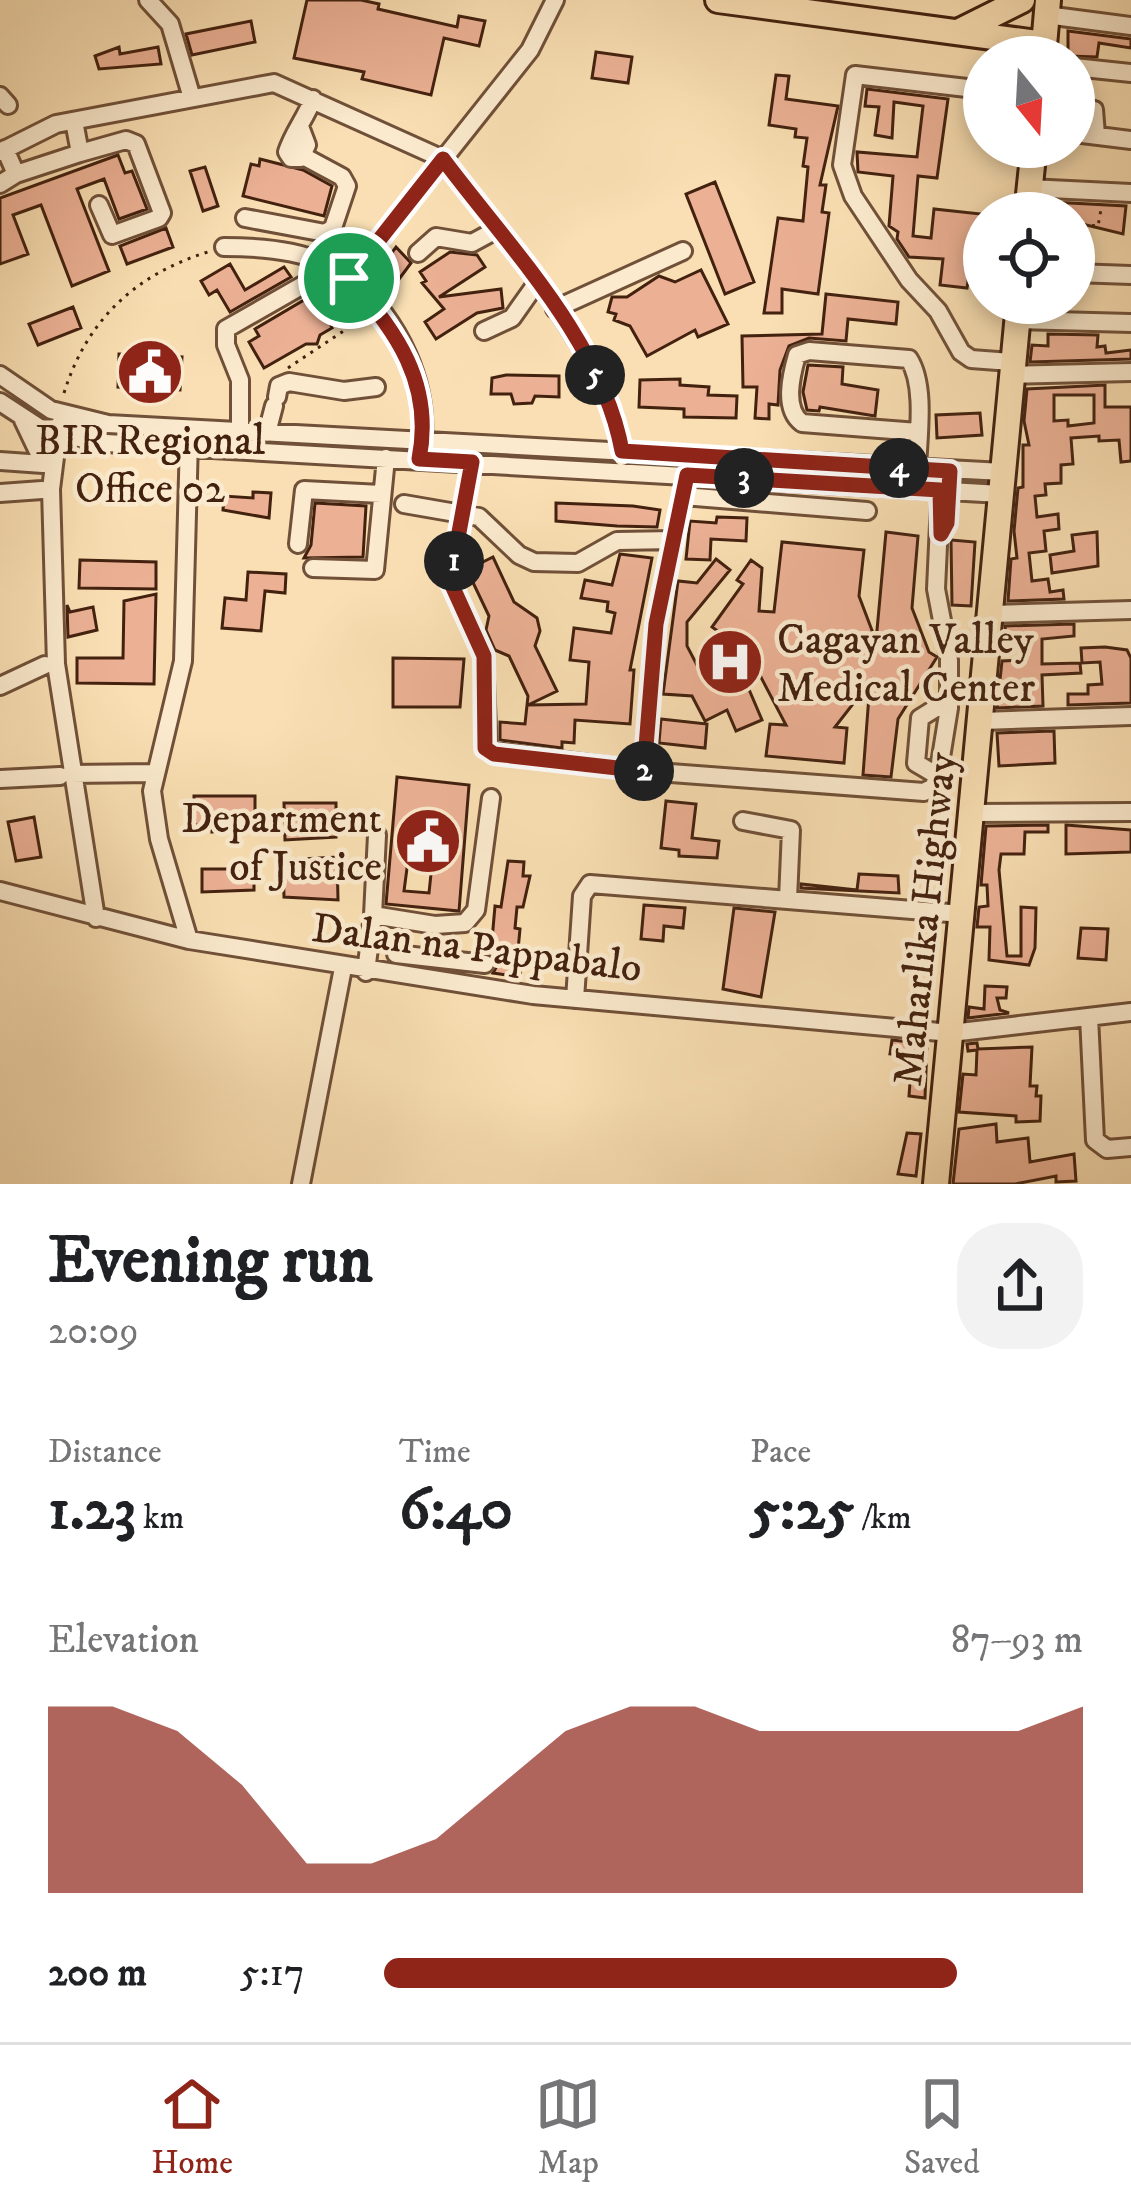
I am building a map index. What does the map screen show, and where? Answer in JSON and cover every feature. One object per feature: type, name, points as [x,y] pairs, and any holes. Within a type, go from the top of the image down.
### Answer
[{"type":"highway","points":[[718,0],[860,10],[973,36]]},
{"type":"highway","points":[[964,34],[1022,0]]},
{"type":"highway","points":[[964,34],[968,36]]},
{"type":"highway","name":"Maharlika Highway","points":[[936,1184],[1016,324]]},
{"type":"street","points":[[148,0],[170,24],[192,98]]},
{"type":"street","points":[[349,278],[530,50],[555,0]]},
{"type":"street","points":[[1047,8],[1131,26]]},
{"type":"street","points":[[1095,69],[1131,73]]},
{"type":"street","points":[[963,88],[855,75],[842,164],[853,196],[909,280],[938,310],[961,352],[1011,368],[1131,372]]},
{"type":"street","points":[[99,205],[112,235],[162,213],[136,144],[126,140],[8,179],[3,151],[38,131],[74,121],[274,83],[443,159],[555,309],[599,383],[622,451],[622,471]]},
{"type":"street","points":[[244,218],[325,232],[333,228],[347,186],[342,178],[286,152],[313,99]]},
{"type":"street","points":[[74,121],[80,153]]},
{"type":"street","points":[[1095,122],[1096,135],[1131,140]]},
{"type":"street","points":[[1095,192],[1131,194]]},
{"type":"street","points":[[418,253],[436,237],[472,243],[496,230]]},
{"type":"street","points":[[224,247],[281,250],[349,278],[389,324],[412,363],[419,389],[421,450]]},
{"type":"street","points":[[555,309],[683,251]]},
{"type":"street","points":[[1095,274],[1131,275]]},
{"type":"street","points":[[240,432],[241,380],[224,333],[310,281]]},
{"type":"street","points":[[484,331],[512,318],[536,284]]},
{"type":"street","points":[[1095,319],[1131,323]]},
{"type":"street","points":[[917,469],[918,432],[914,368],[904,355],[809,351],[797,356],[790,408],[802,423],[918,432]]},
{"type":"street","points":[[0,375],[56,412],[189,439],[240,432],[421,450],[622,451],[946,470],[1002,483]]},
{"type":"street","points":[[267,433],[279,386],[289,382],[344,391],[376,387]]},
{"type":"street","points":[[0,402],[23,419],[59,435],[189,439],[386,458],[421,450],[472,462],[945,491],[1002,483]]},
{"type":"street","points":[[56,412],[59,435],[46,461],[42,490],[45,665],[90,916]]},
{"type":"street","points":[[23,419],[46,461],[65,775]]},
{"type":"street","points":[[189,439],[181,685],[152,791],[159,839],[189,940]]},
{"type":"street","points":[[313,568],[375,570],[386,458]]},
{"type":"street","points":[[0,461],[46,461]]},
{"type":"street","points":[[472,462],[450,581],[484,656],[485,748],[494,754],[644,771],[924,792],[938,776],[949,703],[948,656],[936,601],[946,470]]},
{"type":"street","points":[[644,771],[656,624],[687,475]]},
{"type":"street","points":[[0,493],[42,490]]},
{"type":"street","points":[[298,544],[304,490],[381,494]]},
{"type":"street","points":[[683,496],[867,511]]},
{"type":"street","points":[[404,505],[485,520],[519,555],[534,562],[578,563],[617,541],[674,540]]},
{"type":"street","points":[[992,614],[1131,610]]},
{"type":"street","points":[[0,686],[45,665]]},
{"type":"street","points":[[938,776],[916,763],[916,742],[920,718],[949,703],[983,712],[1131,716]]},
{"type":"street","points":[[0,779],[155,773]]},
{"type":"street","points":[[373,915],[454,926],[471,918],[491,798]]},
{"type":"street","points":[[972,813],[1131,812]]},
{"type":"street","points":[[743,821],[790,830],[788,899]]},
{"type":"street","points":[[366,972],[377,836]]},
{"type":"street","points":[[575,999],[582,896],[590,884],[962,914]]},
{"type":"street","name":"Dalan na Pappabalo","points":[[0,891],[189,940],[366,972],[575,999],[951,1033],[1131,1012]]},
{"type":"street","points":[[396,954],[485,964]]},
{"type":"street","points":[[434,982],[438,960]]},
{"type":"street","points":[[301,1184],[343,968]]},
{"type":"street","points":[[1089,1017],[1095,1140],[1107,1149],[1131,1147]]},
{"type":"path","points":[[1095,226],[1105,191]]},
{"type":"path","points":[[64,393],[71,372],[113,304],[173,262],[224,247]]},
{"type":"path","points":[[285,370],[348,328],[338,304]]},
{"type":"building","points":[[307,0],[361,0],[379,4],[378,9],[457,27],[459,16],[485,21],[479,46],[444,38],[431,95],[362,79],[364,72],[294,58]]},
{"type":"building","points":[[251,21],[255,42],[192,55],[186,34]]},
{"type":"building","points":[[1068,31],[1131,39],[1131,48],[1099,43],[1095,57],[1095,36],[1068,36]]},
{"type":"building","points":[[119,47],[120,54],[158,47],[161,64],[99,69],[95,56]]},
{"type":"building","points":[[596,52],[632,57],[628,83],[592,78]]},
{"type":"building","points":[[776,75],[789,76],[786,99],[838,106],[820,185],[826,185],[822,212],[829,213],[818,294],[782,289],[782,313],[764,313],[778,218],[803,221],[808,167],[803,166],[807,138],[795,137],[796,129],[769,125]]},
{"type":"building","points":[[867,89],[948,99],[937,178],[918,176],[913,236],[931,238],[934,209],[963,212],[963,288],[940,285],[943,259],[909,257],[897,239],[898,232],[889,226],[893,176],[858,172],[857,152],[917,157],[923,106],[894,102],[892,138],[875,135],[879,107],[865,106]]},
{"type":"building","points":[[118,155],[125,173],[132,171],[147,209],[119,219],[104,179],[77,189],[109,271],[72,286],[41,205],[13,215],[28,254],[0,264],[0,198]]},
{"type":"building","points":[[260,159],[303,170],[332,186],[324,216],[243,196],[251,164],[259,166]]},
{"type":"building","points":[[205,167],[218,206],[203,211],[190,171]]},
{"type":"building","points":[[715,182],[754,282],[725,294],[686,194]]},
{"type":"building","points":[[1095,204],[1126,206],[1123,234],[1095,227]]},
{"type":"building","points":[[166,228],[173,247],[127,264],[120,246]]},
{"type":"building","points":[[396,247],[411,263],[391,290],[374,277]]},
{"type":"building","points":[[450,252],[477,255],[485,267],[439,297],[501,289],[503,308],[477,313],[436,339],[425,322],[444,309],[422,283],[426,281],[420,272]]},
{"type":"building","points":[[230,264],[245,290],[284,267],[291,277],[230,312],[217,290],[209,295],[201,281]]},
{"type":"building","points":[[701,270],[728,324],[698,337],[695,330],[647,356],[630,326],[608,312],[612,297],[627,297],[659,276],[675,282]]},
{"type":"building","points":[[316,293],[332,328],[320,335],[317,344],[306,344],[264,368],[249,342],[259,336],[255,329]]},
{"type":"building","points":[[826,294],[898,302],[896,324],[848,319],[846,341],[809,338],[789,346],[780,370],[778,405],[769,404],[769,419],[755,418],[757,387],[743,387],[742,336],[822,334]]},
{"type":"building","points":[[73,307],[81,328],[38,345],[29,324]]},
{"type":"building","points":[[1048,334],[1098,335],[1097,347],[1105,346],[1106,353],[1131,350],[1131,359],[1030,362],[1032,345],[1048,346]]},
{"type":"building","name":"BIR Regional Office 02","points":[[119,354],[182,357],[180,390],[118,387]]},
{"type":"building","points":[[808,365],[843,367],[842,384],[878,390],[875,416],[820,407],[819,411],[807,410],[803,392]]},
{"type":"building","points":[[559,376],[559,397],[535,396],[532,403],[514,404],[511,394],[491,394],[492,378]]},
{"type":"building","points":[[680,379],[680,385],[709,387],[708,395],[737,396],[736,418],[684,417],[684,409],[639,407],[640,380]]},
{"type":"building","points":[[1105,385],[1105,407],[1131,407],[1131,461],[1121,462],[1119,440],[1071,438],[1073,464],[1061,465],[1061,483],[1045,484],[1046,495],[1035,496],[1037,517],[1058,514],[1059,529],[1044,531],[1046,551],[1029,553],[1032,581],[1048,579],[1050,592],[1063,590],[1064,599],[1008,601],[1011,559],[1017,558],[1014,531],[1018,488],[1023,487],[1023,445],[1029,445],[1024,421],[1027,389]],"holes":[[[1054,395],[1094,395],[1094,423],[1068,426],[1068,420],[1054,421]]]},
{"type":"building","points":[[980,413],[982,435],[937,438],[936,415]]},
{"type":"building","points":[[253,492],[271,493],[269,518],[223,510],[224,496],[253,498]]},
{"type":"building","points":[[315,503],[366,506],[363,557],[304,558],[311,545]]},
{"type":"building","points":[[556,503],[660,510],[657,527],[617,526],[556,521]]},
{"type":"building","points":[[717,517],[747,518],[746,541],[711,539],[710,560],[686,559],[690,521],[716,523]]},
{"type":"building","points":[[886,532],[918,536],[912,608],[929,652],[937,657],[898,719],[891,777],[863,775],[870,682],[835,727],[847,728],[844,763],[766,756],[770,724],[786,725],[743,643],[737,645],[712,627],[743,584],[737,580],[751,560],[762,568],[759,611],[774,612],[782,542],[864,550],[859,596],[876,641]]},
{"type":"building","points":[[1097,532],[1098,566],[1052,573],[1050,555],[1074,551],[1072,535]]},
{"type":"building","points":[[951,540],[975,542],[971,606],[952,605]]},
{"type":"building","points":[[620,554],[652,558],[630,670],[634,670],[630,724],[575,720],[574,743],[562,742],[562,748],[500,740],[500,722],[525,724],[528,696],[509,656],[495,650],[486,630],[489,616],[467,570],[493,557],[514,602],[537,618],[540,631],[535,646],[557,691],[528,705],[586,704],[589,662],[570,660],[574,628],[611,633],[615,613],[607,611],[608,602],[581,598],[585,580],[612,585]]},
{"type":"building","points":[[716,559],[730,570],[687,622],[687,646],[698,667],[733,652],[762,720],[736,731],[727,710],[705,721],[692,696],[663,694],[678,581],[697,583]]},
{"type":"building","points":[[80,560],[156,562],[156,589],[79,588]]},
{"type":"building","points":[[248,572],[286,574],[285,593],[265,591],[261,631],[222,628],[225,598],[246,600]]},
{"type":"building","points":[[156,594],[154,684],[77,683],[77,658],[123,658],[124,601]]},
{"type":"building","points":[[67,605],[70,612],[93,607],[97,630],[68,637]]},
{"type":"building","points":[[1074,624],[1074,636],[1042,639],[1042,664],[1080,663],[1081,673],[1042,675],[1043,706],[997,708],[1002,661],[1026,660],[1026,640],[1007,642],[1005,626]]},
{"type":"building","points":[[1081,648],[1127,650],[1131,658],[1131,703],[1068,705],[1068,694],[1088,694],[1088,685],[1102,684],[1100,662],[1082,663]]},
{"type":"building","points":[[393,658],[464,659],[460,707],[393,707]]},
{"type":"building","points":[[661,719],[707,724],[705,748],[659,743]]},
{"type":"building","points":[[1054,731],[1055,763],[999,766],[997,733]]},
{"type":"building","name":"Department of Justice","points":[[397,777],[469,785],[459,911],[386,904]],"holes":[[[409,853],[433,855],[429,893],[404,891]]]},
{"type":"building","points":[[194,796],[255,796],[255,825],[212,832],[212,825],[194,825]]},
{"type":"building","points":[[666,801],[696,804],[692,838],[719,841],[717,858],[679,856],[679,850],[661,848]]},
{"type":"building","points":[[284,803],[336,803],[336,837],[285,840]]},
{"type":"building","points":[[34,817],[41,857],[16,861],[8,822]]},
{"type":"building","points":[[1048,825],[1048,832],[1025,832],[1024,854],[1001,854],[1007,956],[1021,956],[1021,907],[1036,908],[1035,948],[1029,965],[989,960],[990,927],[977,927],[979,907],[988,906],[987,885],[981,885],[986,826]]},
{"type":"building","points":[[1066,825],[1131,830],[1131,852],[1066,854]]},
{"type":"building","points":[[337,857],[338,900],[284,897],[283,860]]},
{"type":"building","points":[[508,861],[524,862],[523,876],[530,876],[523,907],[517,907],[518,950],[523,951],[520,977],[493,973],[498,964],[492,940],[495,906],[501,907]]},
{"type":"building","points":[[202,869],[254,869],[254,890],[202,892]]},
{"type":"building","points":[[859,874],[898,876],[899,893],[801,888],[801,884],[857,890]]},
{"type":"building","points":[[644,905],[685,908],[683,928],[664,926],[663,941],[641,939]]},
{"type":"building","points":[[734,908],[775,912],[761,997],[723,989]]},
{"type":"building","points":[[1081,928],[1108,929],[1106,960],[1078,958]]},
{"type":"building","points":[[985,986],[1007,987],[1006,998],[997,998],[1000,1010],[1009,1013],[968,1018],[969,1007],[984,1009]]},
{"type":"building","points":[[892,1040],[927,1044],[925,1098],[909,1096],[912,1056],[890,1054]]},
{"type":"building","points":[[977,1043],[978,1049],[1032,1047],[1030,1086],[1037,1086],[1036,1096],[1041,1096],[1040,1121],[1016,1122],[1016,1116],[959,1112],[963,1074],[976,1075],[977,1050],[968,1051],[967,1044]]},
{"type":"building","points":[[996,1124],[997,1142],[1028,1138],[1030,1162],[1074,1154],[1076,1181],[1056,1182],[1056,1176],[1015,1184],[953,1184],[959,1129]]},
{"type":"building","points":[[907,1133],[921,1134],[916,1176],[898,1174]]},
{"type":"place","name":"BIR Regional Office 02","points":[[150,372]]},
{"type":"place","name":"Cagayan Valley Medical Center","points":[[730,662]]},
{"type":"place","name":"Department of Justice","points":[[428,841]]},
{"type":"route","points":[[443,159],[582,350],[614,415],[622,451],[950,471],[947,523],[941,534],[940,490],[687,475],[656,624],[644,771],[494,754],[484,743],[484,656],[450,581],[472,462],[419,459],[422,417],[412,363],[378,310],[349,278],[443,159]]}]
